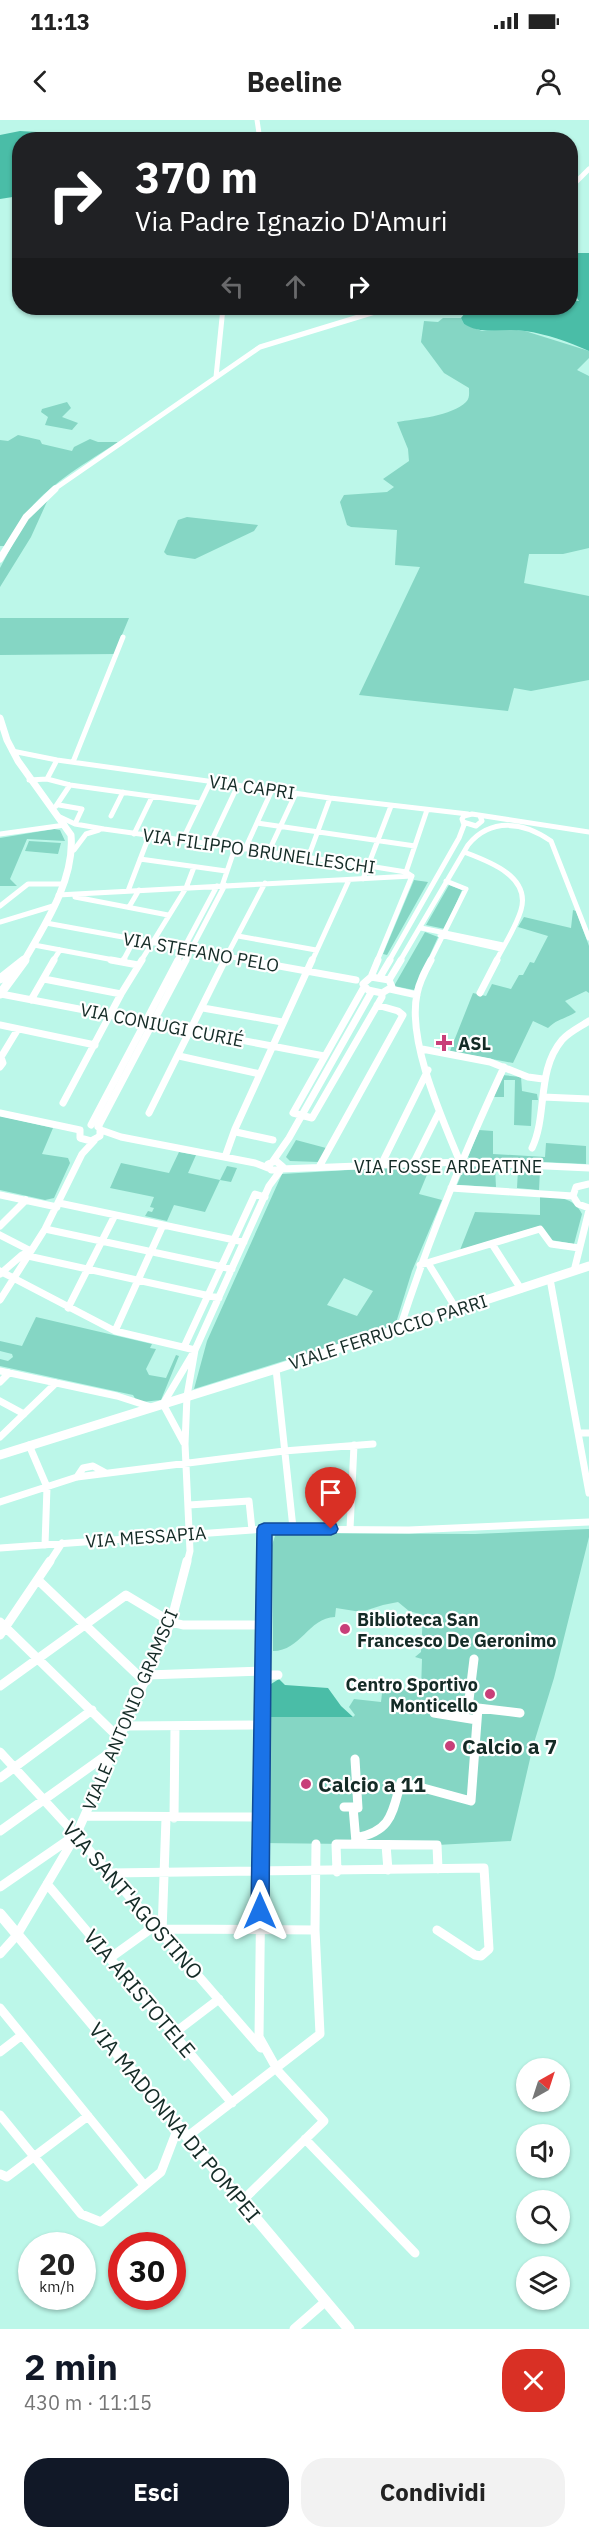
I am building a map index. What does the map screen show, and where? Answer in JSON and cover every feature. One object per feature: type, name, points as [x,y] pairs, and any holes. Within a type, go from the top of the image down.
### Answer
[{"type":"street","points":[[578,180],[589,169]]},
{"type":"street","points":[[216,377],[222,315]]},
{"type":"street","points":[[0,559],[26,517],[47,494],[216,377],[260,348],[366,315]]},
{"type":"street","points":[[73,762],[123,638]]},
{"type":"street","points":[[0,718],[18,763],[32,783],[55,806],[68,829],[74,850]]},
{"type":"street","name":"VIA CAPRI","points":[[12,751],[73,762],[272,790],[468,814],[589,832]]},
{"type":"street","name":"VIA CAPRI","points":[[18,763],[27,758],[55,759]]},
{"type":"street","points":[[48,779],[55,759]]},
{"type":"street","points":[[32,783],[48,779],[70,785],[200,803]]},
{"type":"street","points":[[182,841],[211,781]]},
{"type":"street","points":[[32,783],[57,782]]},
{"type":"street","points":[[55,806],[70,785]]},
{"type":"street","points":[[210,844],[238,785]]},
{"type":"street","points":[[245,849],[272,790]]},
{"type":"street","points":[[111,816],[123,792]]},
{"type":"street","points":[[268,853],[296,793]]},
{"type":"street","points":[[134,834],[152,796]]},
{"type":"street","points":[[308,858],[330,798]]},
{"type":"street","points":[[55,806],[82,809],[75,824]]},
{"type":"street","points":[[363,879],[391,806]]},
{"type":"street","points":[[382,993],[312,1118],[293,1113],[366,982],[409,874],[415,846],[429,810]]},
{"type":"street","name":"VIA CAPRI","points":[[429,810],[478,825],[505,819]]},
{"type":"street","points":[[390,989],[392,984],[380,977],[459,838],[462,820],[468,814]]},
{"type":"street","name":"VIA FILIPPO BRUNELLESCHI","points":[[60,816],[90,829]]},
{"type":"street","points":[[459,838],[478,825],[482,819],[480,816]]},
{"type":"street","points":[[257,823],[415,846]]},
{"type":"street","points":[[388,980],[421,928],[464,852],[481,832],[495,827],[515,826],[539,831],[551,841],[589,938]]},
{"type":"street","points":[[0,994],[18,973],[46,923],[61,894],[61,884],[74,850],[90,829]]},
{"type":"street","name":"VIA FILIPPO BRUNELLESCHI","points":[[0,834],[104,829],[369,866],[409,874]]},
{"type":"street","points":[[128,891],[149,836]]},
{"type":"street","points":[[97,1127],[191,950],[222,886],[235,848]]},
{"type":"street","points":[[464,852],[499,866],[516,881],[521,891],[522,909],[480,993]]},
{"type":"street","points":[[140,859],[226,871]]},
{"type":"street","points":[[63,1103],[138,965],[186,888],[194,867]]},
{"type":"street","points":[[61,894],[349,880],[409,874]]},
{"type":"street","points":[[225,1157],[282,1022],[349,880]]},
{"type":"street","points":[[446,881],[466,889],[417,995],[416,1018],[422,1049],[440,1112],[460,1162]]},
{"type":"street","points":[[0,906],[28,884],[61,884]]},
{"type":"street","points":[[148,1113],[192,1031],[203,1008],[202,1004],[265,884]]},
{"type":"street","points":[[0,1300],[45,1229],[82,1154],[96,1139],[97,1127],[145,1021],[183,949],[222,886]]},
{"type":"street","points":[[129,907],[139,890]]},
{"type":"street","points":[[61,894],[168,915]]},
{"type":"street","points":[[0,922],[53,906]]},
{"type":"street","name":"VIA STEFANO PELO","points":[[46,923],[366,982],[380,977]]},
{"type":"street","points":[[421,928],[502,947]]},
{"type":"street","points":[[238,936],[316,950]]},
{"type":"street","points":[[123,962],[134,940]]},
{"type":"street","points":[[34,945],[138,965]]},
{"type":"street","points":[[31,1000],[60,950]]},
{"type":"street","points":[[0,979],[28,956]]},
{"type":"street","points":[[44,979],[122,994]]},
{"type":"street","points":[[366,982],[372,991],[382,993],[390,989],[417,995]]},
{"type":"street","points":[[300,1115],[372,991]]},
{"type":"street","name":"VIA CONIUGI CURIÉ","points":[[0,994],[324,1056]]},
{"type":"street","points":[[319,1167],[403,1015],[398,1011],[377,1005]]},
{"type":"street","points":[[203,1008],[282,1022]]},
{"type":"street","points":[[532,1148],[539,1132],[543,1079],[561,1041],[589,1021]]},
{"type":"street","points":[[0,1025],[95,1045]]},
{"type":"street","points":[[0,1067],[3,1063],[1,1057],[18,1029]]},
{"type":"street","points":[[422,1049],[504,1067],[528,1077],[543,1079]]},
{"type":"street","points":[[179,1056],[260,1074]]},
{"type":"street","points":[[400,1328],[460,1162],[504,1067]]},
{"type":"street","points":[[381,1165],[428,1070]]},
{"type":"street","points":[[543,1096],[589,1100]]},
{"type":"street","points":[[413,1164],[440,1112]]},
{"type":"street","points":[[0,1113],[80,1130],[97,1127],[121,1137],[276,1166]]},
{"type":"street","name":"VIALE ANTONIO GRAMSCI","points":[[185,1444],[163,1404],[195,1350],[300,1115]]},
{"type":"street","points":[[80,1130],[78,1134],[82,1139],[82,1154]]},
{"type":"street","points":[[236,1132],[273,1140]]},
{"type":"street","points":[[82,1139],[121,1137]]},
{"type":"street","name":"VIA FOSSE ARDEATINE","points":[[276,1166],[319,1167],[460,1162],[589,1168]]},
{"type":"street","points":[[573,1196],[576,1187],[589,1184]]},
{"type":"street","points":[[450,1188],[573,1196]]},
{"type":"street","points":[[184,1347],[255,1194],[265,1197]]},
{"type":"street","points":[[0,1195],[115,1215],[244,1242]]},
{"type":"street","points":[[573,1196],[578,1204],[589,1209],[574,1271]]},
{"type":"street","points":[[0,1226],[26,1200]]},
{"type":"street","points":[[68,1308],[115,1215]]},
{"type":"street","points":[[115,1330],[163,1225]]},
{"type":"street","points":[[45,1229],[232,1269]]},
{"type":"street","points":[[424,1264],[540,1229],[551,1244],[579,1248]]},
{"type":"street","points":[[0,1235],[30,1253],[219,1298]]},
{"type":"street","points":[[492,1244],[520,1289]]},
{"type":"street","points":[[30,1253],[22,1256],[1,1273],[115,1330],[195,1350]]},
{"type":"street","points":[[424,1264],[458,1310]]},
{"type":"street","name":"VIALE FERRUCCIO PARRI","points":[[1,1452],[276,1369],[589,1266]]},
{"type":"street","points":[[550,1279],[589,1493]]},
{"type":"street","name":"VIALE ANTONIO GRAMSCI","points":[[0,1954],[17,1935],[76,1835],[171,1622],[190,1551],[185,1444],[187,1396],[195,1350]]},
{"type":"street","points":[[276,1369],[293,1528]]},
{"type":"street","points":[[0,1371],[127,1399],[151,1407]]},
{"type":"street","points":[[0,1382],[9,1373]]},
{"type":"street","points":[[0,1437],[56,1383]]},
{"type":"street","points":[[127,1399],[133,1413]]},
{"type":"street","points":[[0,1401],[24,1414]]},
{"type":"street","points":[[578,1433],[589,1433]]},
{"type":"street","points":[[0,1502],[77,1477],[284,1452],[373,1444]]},
{"type":"street","points":[[29,1445],[47,1487],[45,1545]]},
{"type":"street","points":[[350,1529],[354,1445]]},
{"type":"street","points":[[189,1505],[249,1502],[252,1530]]},
{"type":"street","name":"VIA MESSAPIA","points":[[0,1548],[264,1529],[409,1530],[589,1522]]},
{"type":"street","points":[[263,2050],[259,2037],[264,1529]]},
{"type":"street","points":[[0,1635],[3,1624],[38,1580],[62,1543]]},
{"type":"street","points":[[38,1580],[84,1626],[145,1678],[262,1673],[278,1675]]},
{"type":"street","points":[[0,1686],[126,1595],[171,1622],[183,1625],[263,1625]]},
{"type":"street","points":[[3,1624],[119,1738]]},
{"type":"street","points":[[474,1659],[468,1708],[520,1713]]},
{"type":"street","points":[[337,1872],[336,1844],[356,1841],[377,1833],[385,1827],[393,1813],[401,1782],[471,1801],[478,1708]]},
{"type":"street","points":[[0,1778],[92,1710]]},
{"type":"street","points":[[434,1713],[477,1720]]},
{"type":"street","points":[[160,1929],[170,1818],[175,1725]]},
{"type":"street","points":[[124,1726],[261,1725]]},
{"type":"street","points":[[0,1831],[116,1749]]},
{"type":"street","name":"VIA SANT'AGOSTINO","points":[[0,1752],[160,1929],[324,2121],[305,2139]]},
{"type":"street","points":[[355,1759],[358,1808],[349,1807],[356,1841]]},
{"type":"street","points":[[85,1816],[261,1817]]},
{"type":"street","points":[[0,1887],[76,1835]]},
{"type":"street","points":[[356,1841],[386,1845],[437,1845],[438,1869]]},
{"type":"street","points":[[188,2136],[320,2034],[315,1930],[316,1844]]},
{"type":"street","points":[[386,1845],[388,1870]]},
{"type":"street","points":[[110,1873],[337,1872],[484,1868],[489,1949],[482,1956],[472,1956],[447,1934],[437,1930]]},
{"type":"street","name":"VIA ARISTOTELE","points":[[47,1884],[232,2103]]},
{"type":"street","name":"VIA MADONNA DI POMPEI","points":[[0,1914],[349,2329]]},
{"type":"street","points":[[110,1958],[160,1929],[315,1930]]},
{"type":"street","points":[[173,2034],[219,1999]]},
{"type":"street","points":[[0,2008],[144,2185]]},
{"type":"street","points":[[0,2052],[22,2036]]},
{"type":"street","points":[[0,2115],[81,2214],[101,2222],[161,2172],[178,2125]]},
{"type":"street","points":[[0,2174],[7,2177],[88,2116]]},
{"type":"street","points":[[242,2200],[305,2139],[415,2253]]},
{"type":"street","points":[[294,2329],[326,2301]]},
{"type":"green space","points":[[12,133],[12,197],[0,199],[0,135]]},
{"type":"green space","points":[[578,253],[589,253],[589,351],[541,334],[517,330],[471,328],[464,324],[461,318],[463,315],[578,315]]},
{"type":"green space","points":[[443,318],[461,318],[464,324],[482,331],[508,329],[525,331],[589,351],[589,358],[577,370],[589,376],[589,548],[563,554],[529,554],[524,583],[589,596],[589,680],[531,691],[514,688],[508,711],[359,695],[420,567],[395,565],[397,530],[351,527],[347,525],[340,502],[344,495],[387,492],[394,487],[383,479],[409,461],[408,449],[397,422],[443,414],[460,407],[467,400],[469,388],[444,373],[421,342],[424,321],[438,322]]},
{"type":"green space","points":[[67,402],[71,408],[62,417],[78,423],[72,430],[45,425],[48,417],[41,412],[42,409]]},
{"type":"green space","points":[[18,435],[40,440],[42,444],[72,451],[74,447],[90,439],[98,442],[118,442],[54,485],[32,506],[6,546],[0,546],[0,440],[8,441]]},
{"type":"green space","points":[[50,495],[31,537],[0,587],[0,568],[26,519]]},
{"type":"green space","points":[[187,517],[258,525],[254,531],[195,559],[167,555],[164,552],[178,520]]},
{"type":"green space","points":[[0,618],[129,618],[119,642],[117,654],[0,655]]},
{"type":"green space","points":[[60,830],[65,841],[27,839],[10,879],[17,886],[0,886],[0,838]]},
{"type":"green space","points":[[29,841],[61,843],[58,854],[25,851]]},
{"type":"green space","points":[[414,880],[428,882],[387,955],[383,954]]},
{"type":"green space","points":[[449,885],[462,890],[445,929],[426,925]]},
{"type":"green space","points":[[573,910],[576,911],[589,946],[589,993],[586,991],[565,1001],[576,1012],[548,1028],[533,1021],[513,1063],[450,1051],[473,993],[486,996],[492,984],[511,989],[530,962],[534,963],[548,936],[518,927],[524,917],[571,928]]},
{"type":"green space","points":[[425,932],[438,937],[414,990],[394,986]]},
{"type":"green space","points":[[502,1075],[521,1077],[522,1091],[537,1094],[538,1100],[532,1100],[531,1126],[514,1125],[515,1080],[504,1080],[504,1097],[494,1097]]},
{"type":"green space","points":[[0,1116],[53,1128],[42,1154],[68,1158],[70,1163],[54,1198],[45,1200],[0,1190]]},
{"type":"green space","points":[[479,1130],[493,1131],[493,1154],[545,1157],[546,1143],[586,1146],[586,1164],[471,1159],[468,1157]]},
{"type":"green space","points":[[296,1140],[326,1148],[319,1162],[290,1161],[286,1157]]},
{"type":"green space","points":[[179,1152],[196,1155],[188,1173],[220,1180],[205,1212],[174,1205],[167,1221],[145,1216],[154,1208],[150,1207],[154,1197],[110,1188],[121,1163],[169,1173]]},
{"type":"green space","points":[[431,1165],[419,1194],[442,1200],[412,1271],[395,1326],[194,1389],[207,1341],[282,1174]],"holes":[[[344,1278],[373,1291],[357,1316],[327,1305]]]},
{"type":"green space","points":[[227,1166],[237,1168],[231,1182],[220,1180]]},
{"type":"green space","points":[[465,1166],[495,1168],[496,1187],[457,1185]]},
{"type":"green space","points":[[518,1169],[540,1170],[539,1190],[517,1188]]},
{"type":"green space","points":[[540,1196],[564,1199],[579,1208],[582,1214],[574,1244],[551,1240],[540,1226],[460,1250],[475,1212],[540,1215]]},
{"type":"green space","points":[[36,1317],[152,1344],[150,1348],[156,1349],[146,1369],[149,1375],[166,1378],[176,1355],[179,1356],[161,1400],[142,1402],[136,1400],[133,1395],[0,1366],[0,1359],[8,1361],[13,1357],[12,1354],[0,1351],[0,1341],[22,1346]]},
{"type":"green space","name":"Centro Sportivo Monticello","points":[[589,1529],[589,1537],[554,1678],[533,1746],[511,1841],[437,1845],[261,1843],[261,1716],[353,1717],[355,1715],[349,1707],[354,1699],[381,1702],[382,1693],[391,1688],[421,1691],[422,1659],[415,1657],[421,1652],[423,1615],[409,1611],[398,1602],[361,1612],[336,1608],[335,1617],[318,1623],[291,1646],[273,1651],[272,1545],[276,1533],[475,1534]]},
{"type":"green space","points":[[279,1679],[285,1685],[328,1688],[341,1706],[353,1717],[271,1717],[271,1684]]},
{"type":"place","name":"ASL","points":[[444,1043]]},
{"type":"place","name":"Biblioteca San Francesco De Geronimo","points":[[345,1629]]},
{"type":"place","name":"Centro Sportivo Monticello","points":[[490,1694]]},
{"type":"place","name":"Calcio a 7","points":[[450,1746]]},
{"type":"place","name":"Calcio a 11","points":[[306,1784]]},
{"type":"route","points":[[260,1911],[264,1529],[331,1529]]}]
